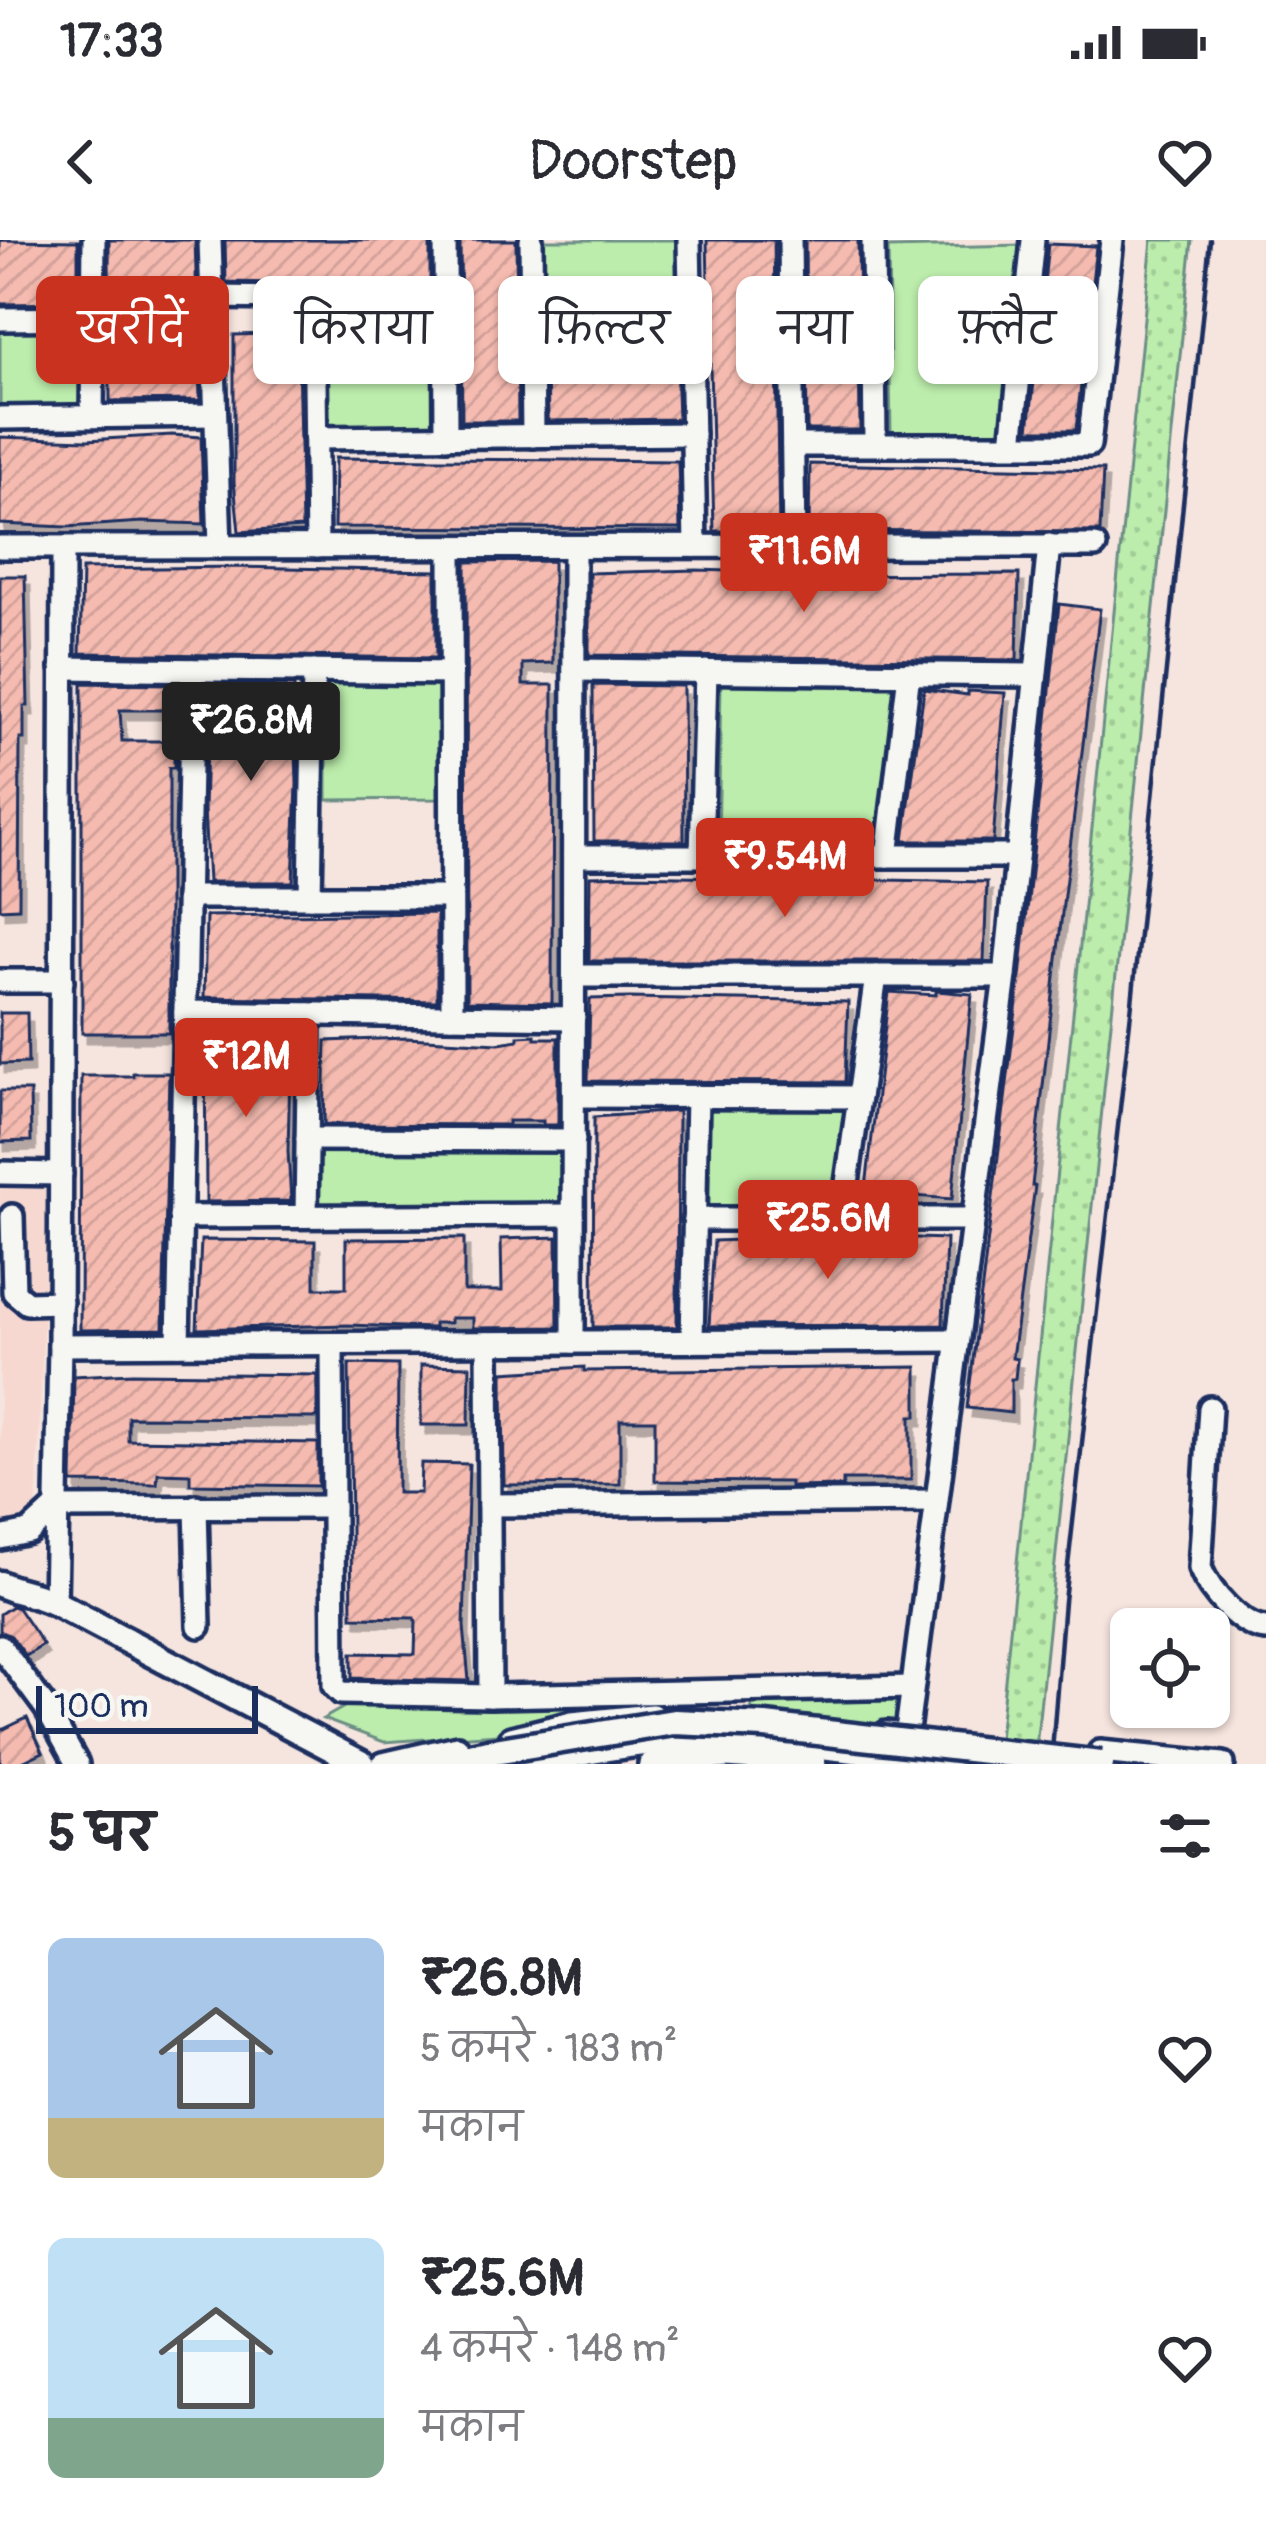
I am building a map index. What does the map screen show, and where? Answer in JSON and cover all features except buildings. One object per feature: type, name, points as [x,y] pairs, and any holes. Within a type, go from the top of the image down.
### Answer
[{"type":"main road","points":[[0,1568],[20,1577],[28,1590]]},
{"type":"main road","points":[[0,1584],[55,1603],[362,1764]]},
{"type":"main road","points":[[434,1764],[674,1722],[765,1726],[1101,1758]]},
{"type":"main road","points":[[528,1764],[645,1742],[724,1739],[962,1764]]},
{"type":"street","points":[[94,240],[94,276]]},
{"type":"street","points":[[209,240],[211,276]]},
{"type":"street","points":[[446,240],[446,276]]},
{"type":"street","points":[[531,240],[531,276]]},
{"type":"street","points":[[689,240],[690,276]]},
{"type":"street","points":[[790,240],[794,546]]},
{"type":"street","points":[[873,240],[875,445]]},
{"type":"street","points":[[1012,444],[1033,240]]},
{"type":"street","points":[[793,445],[1084,446],[1092,440],[1112,240]]},
{"type":"street","points":[[0,319],[36,319]]},
{"type":"street","points":[[92,384],[92,416]]},
{"type":"street","points":[[214,384],[220,548]]},
{"type":"street","points":[[315,384],[317,547]]},
{"type":"street","points":[[446,384],[446,437]]},
{"type":"street","points":[[532,384],[533,436]]},
{"type":"street","points":[[692,384],[695,546]]},
{"type":"street","points":[[0,418],[215,415]]},
{"type":"street","points":[[316,438],[693,434]]},
{"type":"street","points":[[383,1764],[572,1723],[624,1718],[732,1713],[902,1735],[907,1731],[1005,976],[1048,545]]},
{"type":"street","points":[[0,547],[1096,546]]},
{"type":"street","points":[[451,547],[452,1016]]},
{"type":"street","points":[[573,1342],[574,547]]},
{"type":"street","points":[[55,1603],[61,1345],[63,548]]},
{"type":"street","points":[[62,668],[451,674]]},
{"type":"street","points":[[178,1345],[192,670]]},
{"type":"street","points":[[574,670],[1035,675]]},
{"type":"street","points":[[310,897],[314,671]]},
{"type":"street","points":[[701,856],[706,671]]},
{"type":"street","points":[[887,856],[909,673]]},
{"type":"street","points":[[574,856],[1017,856]]},
{"type":"street","points":[[187,897],[451,896]]},
{"type":"street","points":[[574,976],[1005,976]]},
{"type":"street","points":[[842,1219],[876,976]]},
{"type":"street","points":[[0,981],[62,981]]},
{"type":"street","points":[[184,1012],[574,1018]]},
{"type":"street","points":[[306,1216],[309,1014]]},
{"type":"street","points":[[574,1096],[860,1096]]},
{"type":"street","points":[[692,1341],[697,1096]]},
{"type":"street","points":[[307,1139],[574,1140]]},
{"type":"street","points":[[0,1173],[62,1174]]},
{"type":"street","points":[[180,1216],[574,1215]]},
{"type":"street","points":[[12,1216],[14,1292],[27,1303],[61,1302]]},
{"type":"street","points":[[694,1219],[973,1219]]},
{"type":"street","points":[[61,1345],[958,1340]]},
{"type":"street","points":[[488,1342],[490,1696]]},
{"type":"street","points":[[332,1344],[336,1690],[490,1696],[912,1687]]},
{"type":"street","points":[[1210,1408],[1200,1568],[1240,1618],[1253,1628],[1266,1629]]},
{"type":"street","points":[[489,1505],[936,1501]]},
{"type":"street","points":[[196,1507],[199,1626]]},
{"type":"street","points":[[0,1538],[29,1532],[55,1508],[333,1507]]},
{"type":"street","points":[[0,1646],[46,1708],[77,1764]]},
{"type":"street","points":[[624,1718],[660,1692]]},
{"type":"street","points":[[650,1764],[728,1756],[815,1764]]},
{"type":"street","points":[[1101,1758],[1223,1764]]},
{"type":"shaded area","points":[[0,1188],[49,1189],[36,1509],[0,1547]]},
{"type":"green space","points":[[544,240],[679,240],[679,276],[544,276]]},
{"type":"green space","points":[[1152,240],[1192,240],[1036,1747],[999,1739]]},
{"type":"green space","points":[[1022,245],[1019,276],[918,276],[918,384],[1007,384],[1002,433],[891,436],[894,276],[888,276],[888,248]]},
{"type":"green space","points":[[0,329],[36,329],[36,384],[83,384],[83,408],[0,409]]},
{"type":"green space","points":[[329,384],[437,384],[437,427],[329,428]]},
{"type":"green space","points":[[327,681],[440,681],[440,799],[327,800]]},
{"type":"green space","points":[[721,682],[898,683],[876,846],[718,845]]},
{"type":"green space","points":[[846,1108],[834,1212],[709,1212],[710,1110]]},
{"type":"green space","points":[[565,1149],[565,1206],[319,1207],[319,1150]]},
{"type":"green space","points":[[751,1701],[898,1701],[896,1726],[752,1714]]},
{"type":"green space","points":[[667,1702],[666,1708],[498,1734],[384,1742],[323,1719],[346,1706]]},
{"type":"railway","points":[[1051,1764],[1064,1601],[1132,1003],[1210,240]]}]
